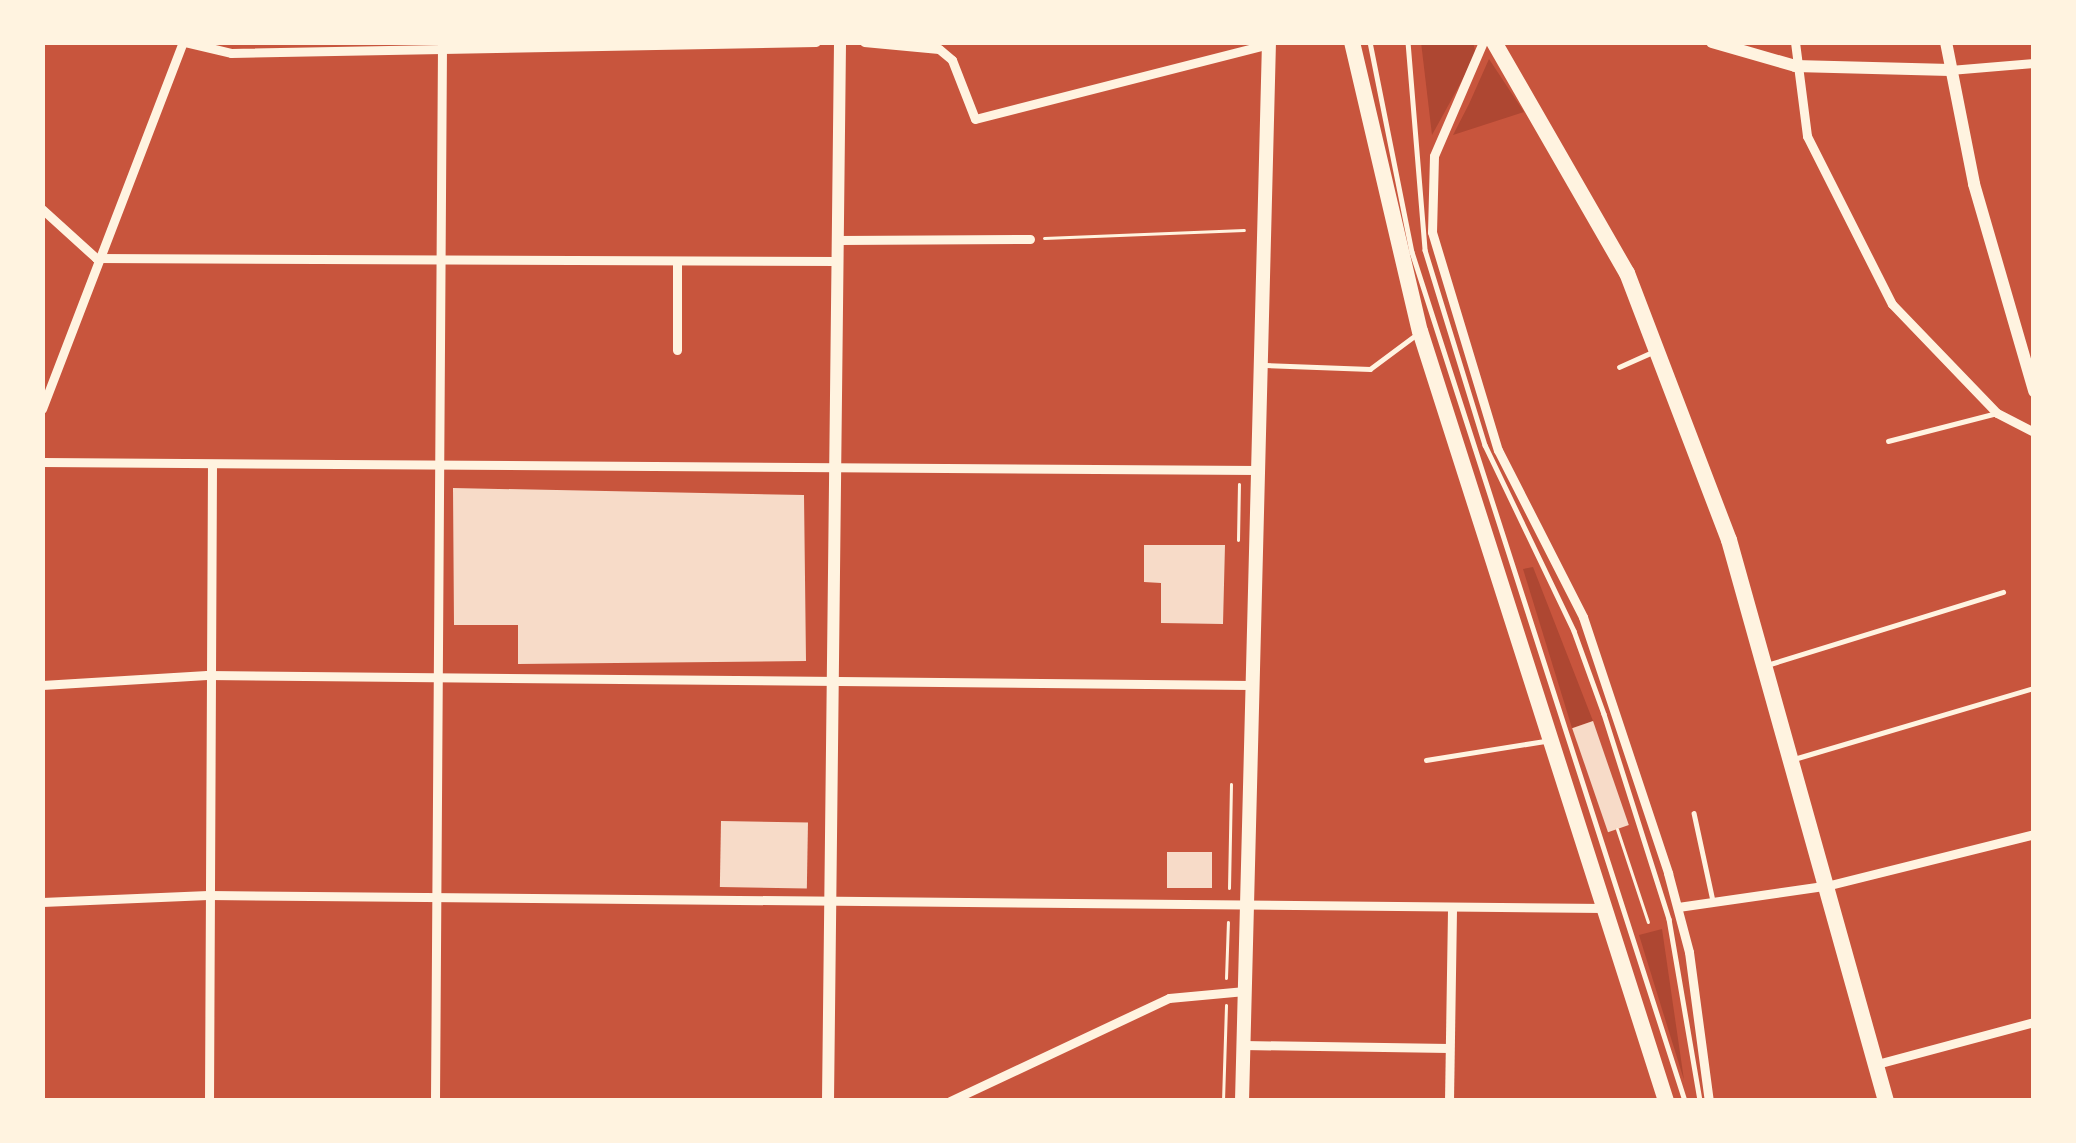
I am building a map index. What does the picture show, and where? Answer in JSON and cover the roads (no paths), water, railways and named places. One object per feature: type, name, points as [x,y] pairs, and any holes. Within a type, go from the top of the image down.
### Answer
[{"type":"highway","points":[[1352,42],[1420,332],[1666,1101]]},
{"type":"highway","points":[[1494,42],[1616,250],[1657,350],[1767,665],[1886,1101]]},
{"type":"main road","points":[[1242,1101],[1269,43]]},
{"type":"street","points":[[42,409],[184,42],[231,53],[442,45],[815,42]]},
{"type":"street","points":[[828,1101],[840,42]]},
{"type":"street","points":[[863,42],[939,49],[958,73],[974,119],[1269,43]]},
{"type":"street","points":[[1483,42],[1434,156],[1432,232],[1489,426],[1590,634],[1678,907],[1709,1101]]},
{"type":"street","points":[[1712,42],[1795,65],[1950,70],[2034,63]]},
{"type":"street","points":[[1795,42],[1808,136],[1892,304],[1997,413],[2034,431]]},
{"type":"street","points":[[1946,42],[2008,322],[2034,392]]},
{"type":"street","points":[[435,1101],[442,45]]},
{"type":"street","points":[[42,209],[97,258],[838,261]]},
{"type":"street","points":[[838,240],[1030,239]]},
{"type":"street","points":[[676,350],[677,261]]},
{"type":"street","points":[[42,462],[439,469],[1258,470]]},
{"type":"street","points":[[208,1101],[207,675],[212,465]]},
{"type":"street","points":[[42,685],[207,675],[833,686],[1252,686]]},
{"type":"street","points":[[1678,907],[1830,885],[2034,834]]},
{"type":"street","points":[[42,902],[208,895],[831,906],[1604,908]]},
{"type":"street","points":[[1448,1101],[1452,908]]},
{"type":"street","points":[[950,1101],[1168,998],[1244,991]]},
{"type":"street","points":[[1876,1064],[2034,1022]]},
{"type":"street","points":[[1243,1045],[1449,1048]]},
{"type":"lane","points":[[1370,42],[1412,252],[1684,1101]]},
{"type":"lane","points":[[1408,42],[1425,250],[1485,445],[1567,616],[1611,736],[1673,935],[1700,1101]]},
{"type":"lane","points":[[1260,364],[1370,369],[1420,332]]},
{"type":"lane","points":[[1619,367],[1657,350]]},
{"type":"lane","points":[[1888,441],[1997,413]]},
{"type":"lane","points":[[1767,665],[2003,592]]},
{"type":"lane","points":[[1794,759],[2034,688]]},
{"type":"lane","points":[[1426,760],[1549,740]]},
{"type":"lane","points":[[1694,813],[1713,902]]}]
